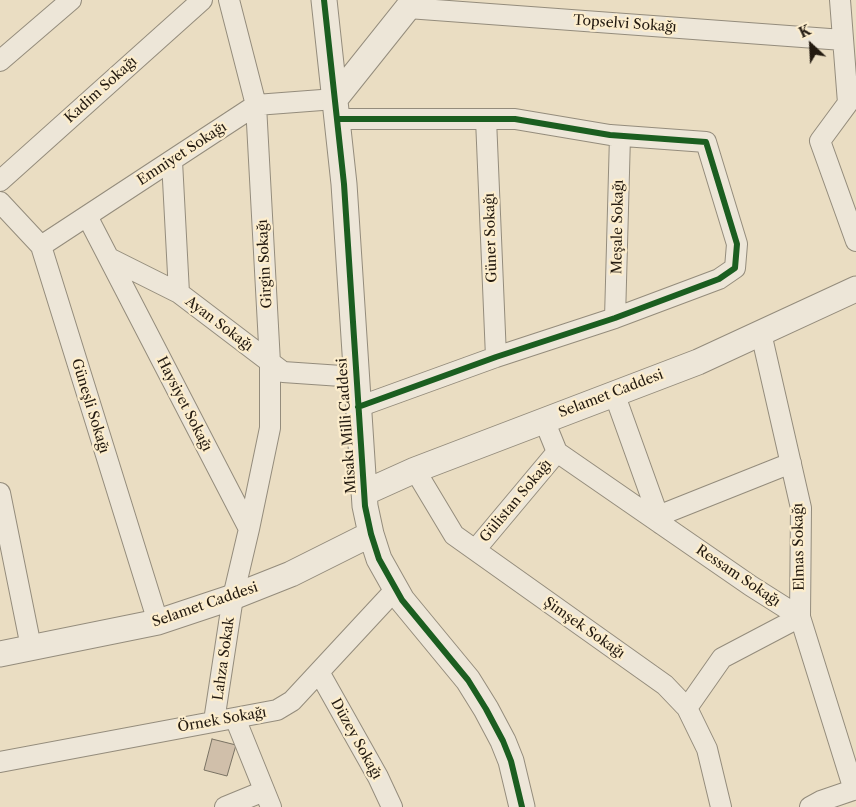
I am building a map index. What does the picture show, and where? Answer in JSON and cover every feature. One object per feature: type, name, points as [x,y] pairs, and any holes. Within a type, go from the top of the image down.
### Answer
[{"type":"street","points":[[0,60],[71,0]]},
{"type":"street","name":"Kadim Sokağı","points":[[0,181],[202,0]]},
{"type":"street","name":"Girgin Sokağı","points":[[230,0],[256,105],[270,363],[270,428],[249,529]]},
{"type":"street","name":"Misakı Milli Caddesi","points":[[324,0],[344,184],[364,492],[371,534],[379,559],[395,590],[468,680],[486,709],[511,761],[522,807]]},
{"type":"street","points":[[840,0],[842,40],[852,99],[820,141],[856,241]]},
{"type":"street","points":[[336,109],[411,4]]},
{"type":"street","name":"Topselvi Sokağı","points":[[411,4],[842,40]]},
{"type":"street","name":"Emniyet Sokağı","points":[[41,246],[256,105],[486,119],[515,119],[620,136],[706,142],[737,244],[735,268],[719,279],[615,318]]},
{"type":"street","name":"Güner Sokağı","points":[[486,119],[496,357]]},
{"type":"street","name":"Meşale Sokağı","points":[[615,318],[620,136]]},
{"type":"street","name":"Ayan Sokağı","points":[[172,161],[179,294],[283,372],[356,377]]},
{"type":"street","name":"Güneşli Sokağı","points":[[0,202],[41,246],[158,622]]},
{"type":"street","name":"Haysiyet Sokağı","points":[[87,216],[249,529]]},
{"type":"street","points":[[109,258],[179,294]]},
{"type":"street","name":"Selamet Caddesi","points":[[364,492],[415,470],[698,362],[856,289]]},
{"type":"street","points":[[358,407],[496,357],[615,318]]},
{"type":"street","name":"Elmas Sokağı","points":[[761,333],[801,508],[800,617]]},
{"type":"street","points":[[614,393],[660,520],[790,463]]},
{"type":"street","points":[[544,420],[557,452]]},
{"type":"street","name":"Ressam Sokağı","points":[[557,452],[660,520],[800,617]]},
{"type":"street","name":"Gülistan Sokağı","points":[[475,550],[557,452]]},
{"type":"street","name":"Şimşek Sokağı","points":[[415,470],[454,535],[665,685],[687,708],[707,749],[721,807]]},
{"type":"street","points":[[0,493],[30,647]]},
{"type":"street","points":[[233,597],[249,529]]},
{"type":"street","name":"Selamet Caddesi","points":[[0,654],[158,622],[233,597],[291,574],[371,534]]},
{"type":"street","name":"Örnek Sokağı","points":[[0,762],[277,710],[292,701],[395,590]]},
{"type":"street","name":"Lahza Sokak","points":[[214,721],[233,597]]},
{"type":"street","points":[[687,708],[722,658],[800,617],[855,790],[810,807]]},
{"type":"street","name":"Düzey Sokağı","points":[[319,672],[392,807]]},
{"type":"street","points":[[225,807],[268,799],[235,718]]},
{"type":"building","points":[[212,739],[236,745],[227,776],[204,770]]},
{"type":"cycle path","points":[[324,0],[344,184],[365,506],[371,534],[379,559],[402,600],[468,680],[486,709],[511,761],[522,807]]},
{"type":"cycle path","points":[[337,119],[515,119],[610,135],[706,142],[737,244],[735,268],[719,279],[615,318],[496,357],[358,407]]}]
